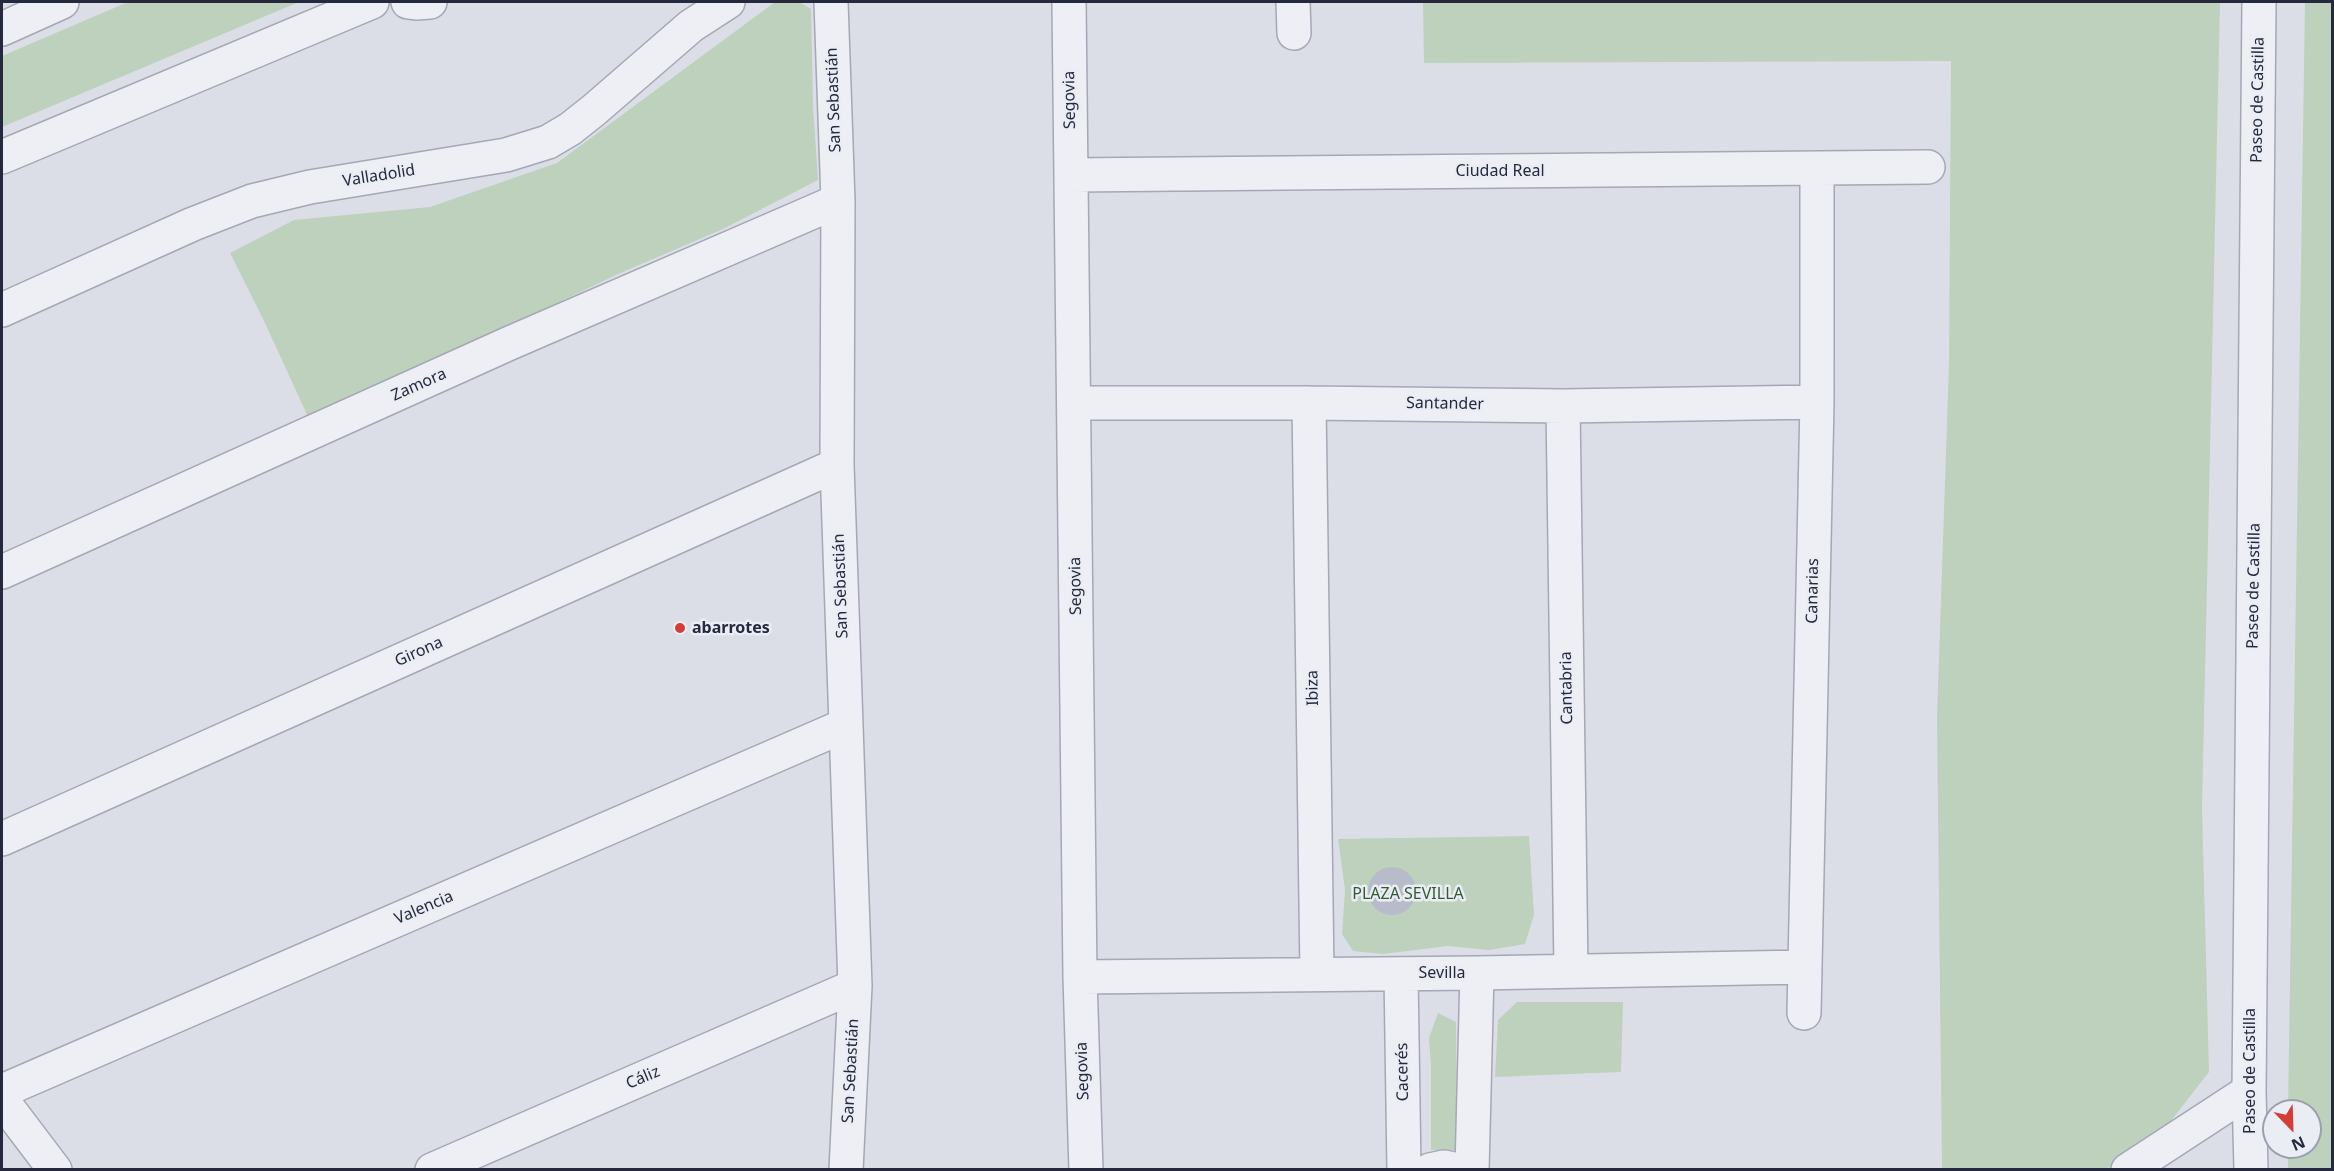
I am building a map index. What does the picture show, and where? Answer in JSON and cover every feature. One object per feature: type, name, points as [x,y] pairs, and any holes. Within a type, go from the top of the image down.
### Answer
[{"type":"street","points":[[2,29],[62,2]]},
{"type":"street","points":[[2,157],[372,2]]},
{"type":"street","points":[[408,2],[430,2]]},
{"type":"street","name":"Valladolid","points":[[2,310],[193,224],[252,201],[310,187],[506,155],[548,142],[570,129],[594,110],[691,26],[728,2]]},
{"type":"street","name":"San Sebastián","points":[[831,2],[838,201],[837,465],[855,986],[846,1170]]},
{"type":"street","name":"Segovia","points":[[1070,2],[1080,977],[1086,1170]]},
{"type":"street","name":"Paseo de Castilla","points":[[2251,1170],[2249,1090],[2259,2]]},
{"type":"street","name":"Ciudad Real","points":[[1071,175],[1928,167]]},
{"type":"street","name":"Canarias","points":[[1804,1013],[1817,402],[1817,168]]},
{"type":"street","name":"Zamora","points":[[2,572],[510,343],[838,201]]},
{"type":"street","name":"Santander","points":[[1074,404],[1309,403],[1563,406],[1817,402]]},
{"type":"street","name":"Ibiza","points":[[1309,403],[1317,974]]},
{"type":"street","name":"Cantabria","points":[[1563,406],[1571,970]]},
{"type":"street","name":"Girona","points":[[2,839],[837,465]]},
{"type":"street","name":"Valencia","points":[[2,1091],[846,725]]},
{"type":"street","name":"Sevilla","points":[[1080,977],[1804,967]]},
{"type":"street","points":[[1472,1170],[1477,973]]},
{"type":"street","name":"Cacerés","points":[[1401,974],[1404,1170]]},
{"type":"street","name":"Cáliz","points":[[432,1170],[855,986]]},
{"type":"street","points":[[2128,1170],[2249,1090]]},
{"type":"street","points":[[2,1100],[55,1170]]},
{"type":"street","points":[[1430,1170],[1444,1167],[1458,1170]]},
{"type":"green space","points":[[128,2],[299,2],[2,127],[2,56]]},
{"type":"green space","points":[[775,2],[799,2],[811,9],[813,106],[818,180],[723,229],[616,275],[310,421],[230,253],[294,220],[430,207],[557,163]]},
{"type":"green space","points":[[1423,2],[2220,2],[2202,808],[2209,1072],[2156,1140],[2106,1169],[1942,1169],[1937,717],[1949,364],[1951,61],[1424,63]]},
{"type":"green space","points":[[2305,2],[2332,2],[2332,1170],[2288,1169],[2288,1159],[2322,1159],[2322,1099],[2288,1099]]},
{"type":"green space","name":"PLAZA SEVILLA","points":[[1529,836],[1534,915],[1525,944],[1489,950],[1448,946],[1383,954],[1353,951],[1342,934],[1345,890],[1338,839]]},
{"type":"green space","points":[[1517,1002],[1623,1002],[1621,1072],[1495,1077],[1498,1020]]},
{"type":"green space","points":[[1438,1013],[1456,1022],[1457,1150],[1431,1150],[1429,1038]]},
{"type":"building","points":[[1392,867],[1409,874],[1416,891],[1409,908],[1392,915],[1375,908],[1368,891],[1375,874]]},
{"type":"place","name":"abarrotes","points":[[680,628]]}]
